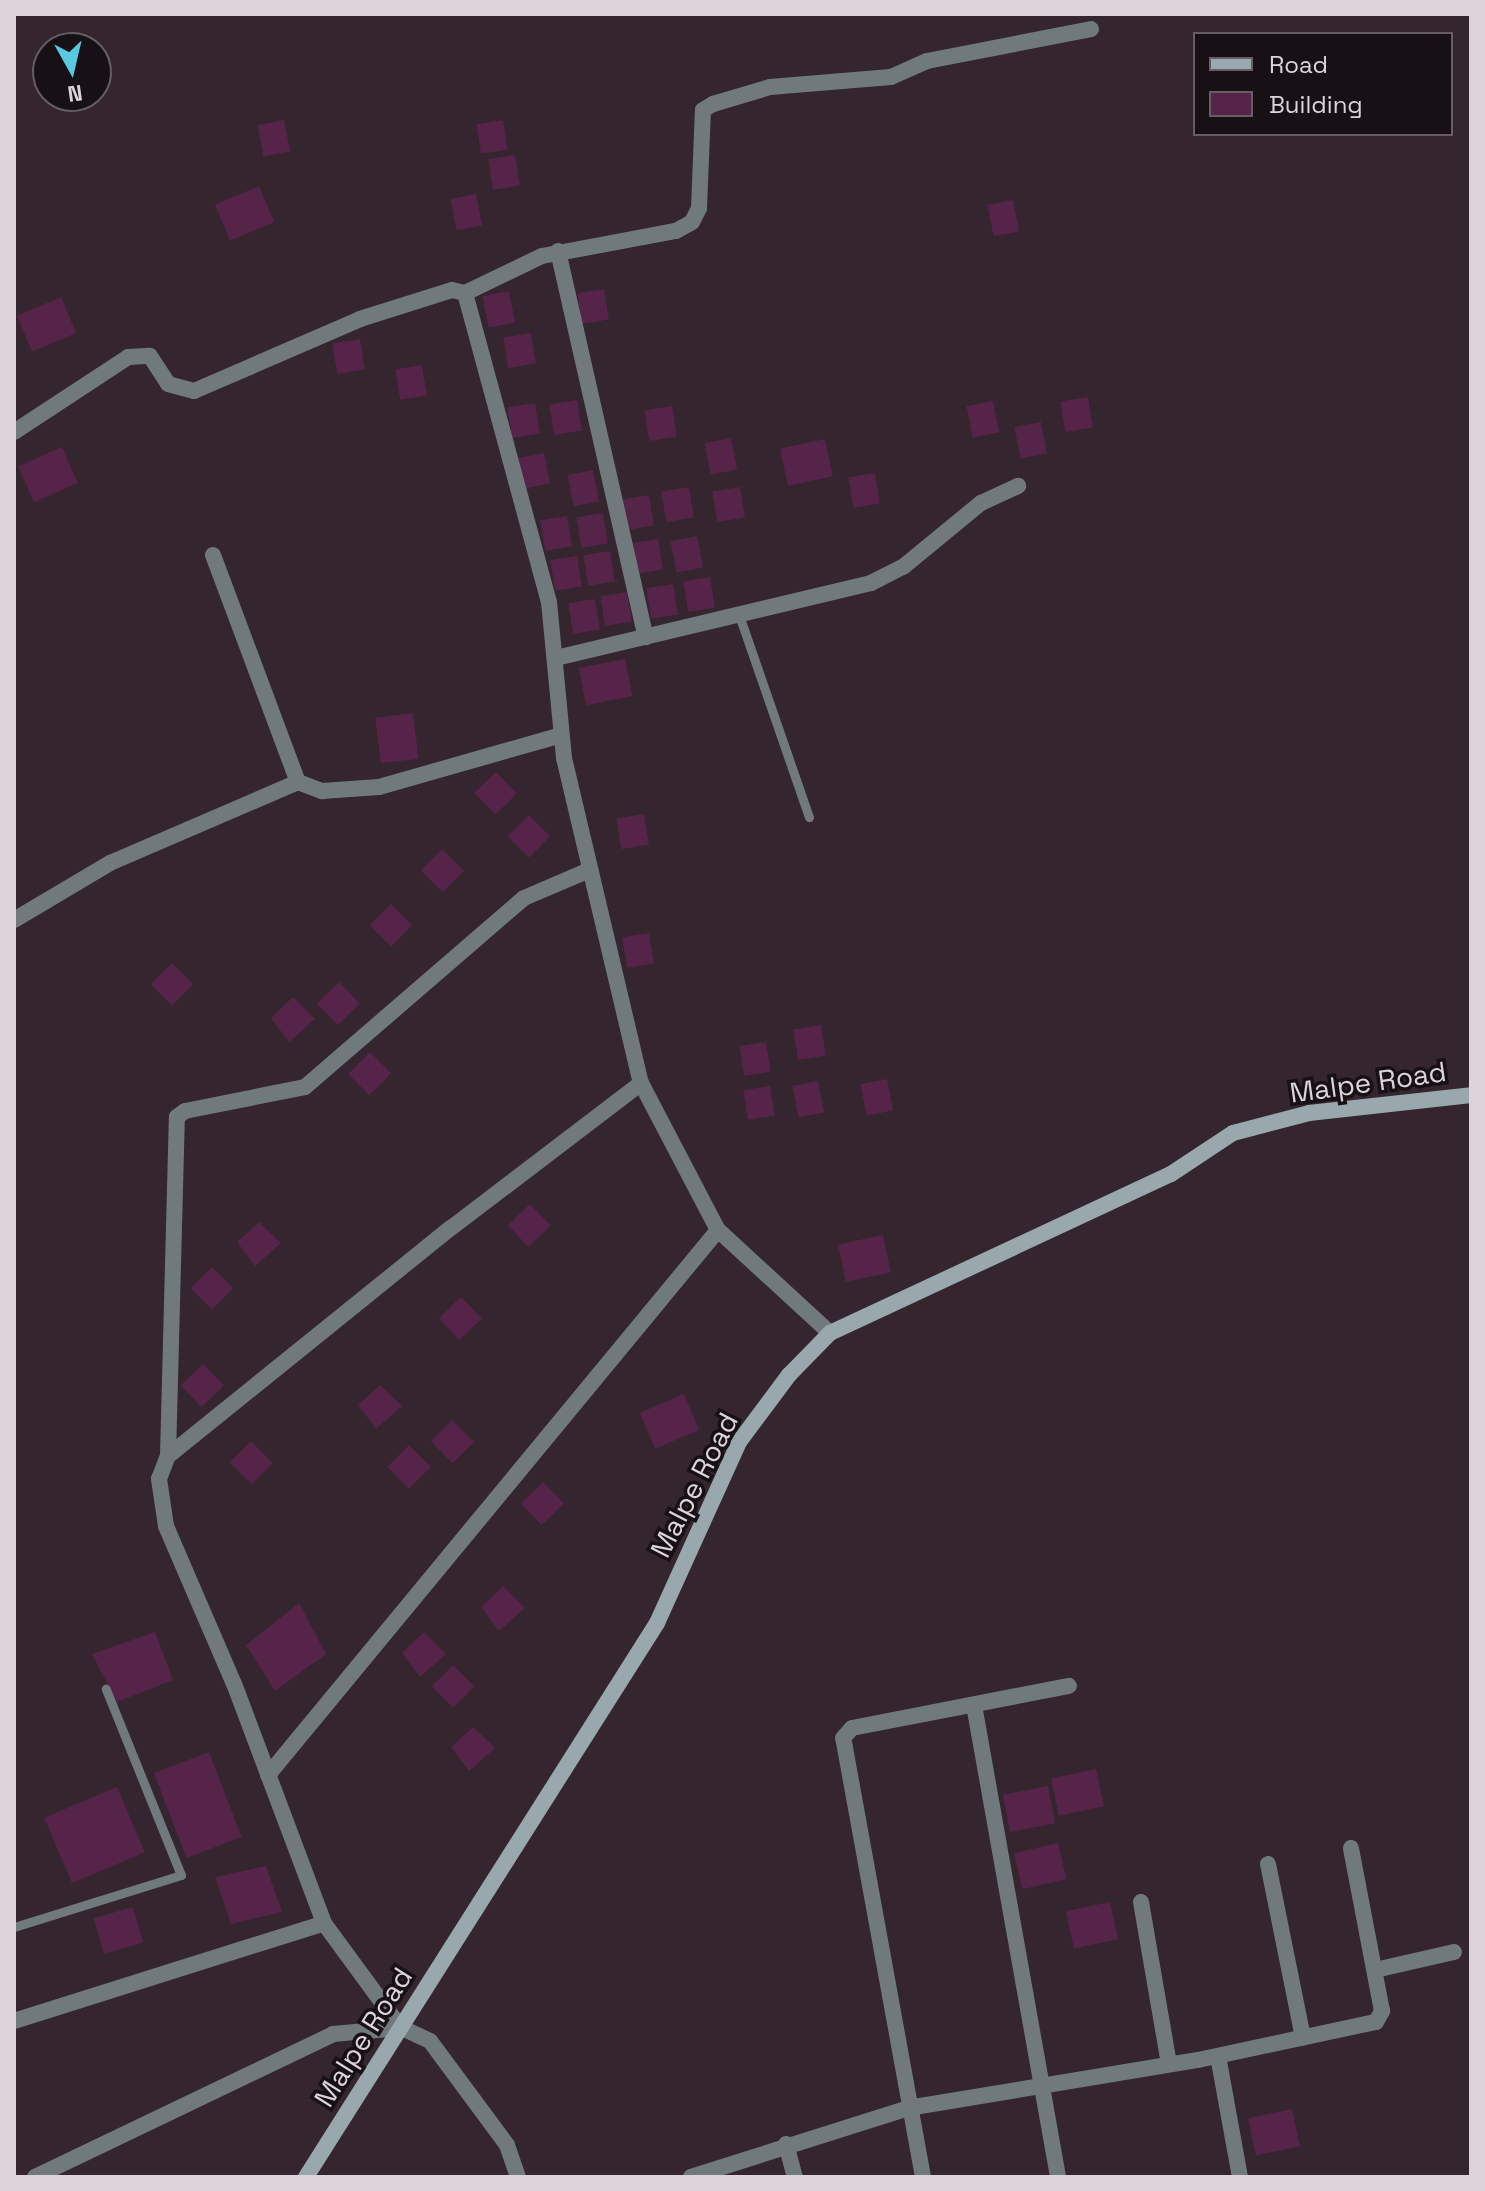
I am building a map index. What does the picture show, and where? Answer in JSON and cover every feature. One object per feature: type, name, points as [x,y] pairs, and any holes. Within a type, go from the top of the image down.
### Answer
[{"type":"street","points":[[14,432],[128,357],[150,356],[168,384],[194,391],[360,319],[452,290],[465,293],[558,251],[676,231],[692,222],[699,208],[703,110],[713,104],[770,87],[891,77],[927,61],[1091,29]]},
{"type":"street","points":[[558,251],[646,637]]},
{"type":"street","points":[[465,293],[549,602],[561,735],[587,871],[641,1083],[718,1230],[830,1333]]},
{"type":"street","points":[[556,658],[889,576],[981,503],[1018,486]]},
{"type":"street","points":[[213,555],[298,782]]},
{"type":"street","points":[[14,920],[110,863],[298,782],[322,791],[379,787],[561,735]]},
{"type":"street","points":[[518,2177],[507,2145],[430,2041],[400,2028],[324,1923],[268,1775],[166,1526],[159,1479],[168,1456],[177,1117],[305,1087],[524,898],[587,871]]},
{"type":"street","points":[[168,1456],[641,1083]]},
{"type":"street","name":"Malpe Road","points":[[306,2177],[657,1623],[739,1442],[789,1375],[830,1333],[1171,1174],[1233,1133],[1309,1113],[1471,1095]]},
{"type":"street","points":[[268,1775],[718,1230]]},
{"type":"street","points":[[923,2177],[843,1738],[852,1728],[1069,1686]]},
{"type":"street","points":[[974,1705],[1058,2177]]},
{"type":"street","points":[[691,2177],[786,2144],[908,2108],[1041,2083],[1218,2056],[1382,2018],[1351,1848]]},
{"type":"street","points":[[1268,1864],[1303,2037]]},
{"type":"street","points":[[1141,1902],[1169,2064]]},
{"type":"street","points":[[14,2021],[324,1923]]},
{"type":"street","points":[[1375,1970],[1454,1952]]},
{"type":"street","points":[[35,2177],[324,2038],[400,2028]]},
{"type":"street","points":[[1218,2056],[1240,2177]]},
{"type":"street","points":[[786,2144],[795,2177]]},
{"type":"lane","points":[[739,615],[809,817]]},
{"type":"lane","points":[[14,1927],[181,1875],[106,1689]]},
{"type":"building","points":[[284,120],[290,151],[264,157],[257,125]]},
{"type":"building","points":[[503,120],[508,150],[481,154],[476,124]]},
{"type":"building","points":[[515,155],[520,186],[493,190],[488,159]]},
{"type":"building","points":[[259,186],[274,222],[230,241],[215,205]]},
{"type":"building","points":[[476,194],[482,225],[457,230],[450,199]]},
{"type":"building","points":[[1013,200],[1019,231],[994,236],[987,205]]},
{"type":"building","points":[[604,289],[609,320],[582,324],[577,293]]},
{"type":"building","points":[[509,291],[515,322],[489,328],[482,296]]},
{"type":"building","points":[[61,297],[76,333],[32,352],[17,316]]},
{"type":"building","points":[[531,333],[536,364],[508,368],[503,337]]},
{"type":"building","points":[[360,339],[365,370],[337,374],[332,343]]},
{"type":"building","points":[[422,365],[427,396],[400,400],[395,369]]},
{"type":"building","points":[[1088,397],[1093,428],[1065,432],[1060,401]]},
{"type":"building","points":[[577,400],[582,431],[554,435],[549,404]]},
{"type":"building","points":[[993,401],[999,432],[973,438],[966,406]]},
{"type":"building","points":[[535,403],[540,434],[512,438],[507,407]]},
{"type":"building","points":[[672,406],[677,437],[649,441],[644,410]]},
{"type":"building","points":[[1041,422],[1047,453],[1021,459],[1014,427]]},
{"type":"building","points":[[731,438],[737,469],[711,475],[704,443]]},
{"type":"building","points":[[825,439],[833,476],[788,486],[780,449]]},
{"type":"building","points":[[62,447],[78,483],[34,502],[18,467]]},
{"type":"building","points":[[544,453],[550,483],[524,488],[518,458]]},
{"type":"building","points":[[593,470],[599,501],[574,506],[567,475]]},
{"type":"building","points":[[875,473],[880,504],[853,508],[848,477]]},
{"type":"building","points":[[689,487],[694,518],[666,522],[661,491]]},
{"type":"building","points":[[740,487],[745,518],[717,522],[712,491]]},
{"type":"building","points":[[649,495],[654,526],[626,530],[621,499]]},
{"type":"building","points":[[603,513],[608,544],[581,548],[576,517]]},
{"type":"building","points":[[567,516],[572,547],[545,551],[540,520]]},
{"type":"building","points":[[697,536],[703,567],[677,573],[670,541]]},
{"type":"building","points":[[658,539],[663,570],[636,574],[631,543]]},
{"type":"building","points":[[610,551],[615,582],[588,586],[583,555]]},
{"type":"building","points":[[577,556],[582,587],[555,591],[550,560]]},
{"type":"building","points":[[710,577],[715,608],[688,612],[683,581]]},
{"type":"building","points":[[673,584],[678,615],[651,619],[646,588]]},
{"type":"building","points":[[627,592],[632,622],[605,626],[600,596]]},
{"type":"building","points":[[595,599],[600,630],[573,634],[568,603]]},
{"type":"building","points":[[625,659],[632,696],[586,705],[579,668]]},
{"type":"building","points":[[413,713],[419,759],[381,763],[375,718]]},
{"type":"building","points":[[496,772],[517,794],[495,814],[474,793]]},
{"type":"building","points":[[644,814],[649,845],[621,849],[616,818]]},
{"type":"building","points":[[529,815],[550,836],[529,857],[508,836]]},
{"type":"building","points":[[442,849],[464,871],[443,892],[421,870]]},
{"type":"building","points":[[391,904],[412,925],[391,946],[370,925]]},
{"type":"building","points":[[649,933],[654,964],[627,968],[622,937]]},
{"type":"building","points":[[172,963],[193,984],[172,1005],[151,984]]},
{"type":"building","points":[[339,982],[360,1004],[338,1025],[317,1004]]},
{"type":"building","points":[[293,997],[315,1019],[289,1042],[271,1018]]},
{"type":"building","points":[[821,1025],[826,1056],[798,1060],[793,1029]]},
{"type":"building","points":[[766,1042],[771,1072],[744,1076],[739,1046]]},
{"type":"building","points":[[370,1052],[391,1073],[369,1095],[348,1074]]},
{"type":"building","points":[[887,1079],[893,1110],[867,1116],[860,1084]]},
{"type":"building","points":[[818,1081],[824,1112],[799,1117],[792,1086]]},
{"type":"building","points":[[770,1086],[775,1116],[748,1120],[743,1090]]},
{"type":"building","points":[[530,1204],[551,1226],[529,1247],[508,1226]]},
{"type":"building","points":[[259,1222],[281,1243],[255,1266],[237,1242]]},
{"type":"building","points":[[883,1235],[891,1272],[846,1282],[838,1245]]},
{"type":"building","points":[[212,1267],[233,1288],[212,1309],[191,1288]]},
{"type":"building","points":[[461,1297],[482,1319],[460,1340],[439,1319]]},
{"type":"building","points":[[203,1364],[224,1386],[202,1407],[181,1386]]},
{"type":"building","points":[[380,1385],[402,1406],[376,1429],[358,1405]]},
{"type":"building","points":[[684,1394],[699,1430],[655,1449],[640,1413]]},
{"type":"building","points":[[452,1420],[474,1442],[453,1463],[431,1441]]},
{"type":"building","points":[[251,1441],[273,1463],[252,1484],[230,1462]]},
{"type":"building","points":[[409,1445],[431,1467],[409,1489],[387,1467]]},
{"type":"building","points":[[543,1482],[564,1504],[542,1525],[521,1504]]},
{"type":"building","points":[[503,1586],[525,1608],[499,1631],[481,1607]]},
{"type":"building","points":[[299,1603],[326,1654],[275,1691],[246,1645]]},
{"type":"building","points":[[155,1632],[173,1680],[117,1702],[92,1654]]},
{"type":"building","points":[[424,1632],[446,1654],[420,1677],[402,1653]]},
{"type":"building","points":[[453,1665],[474,1686],[453,1707],[432,1686]]},
{"type":"building","points":[[473,1727],[495,1748],[469,1771],[451,1747]]},
{"type":"building","points":[[209,1752],[242,1837],[187,1858],[154,1773]]},
{"type":"building","points":[[1096,1769],[1104,1806],[1059,1816],[1051,1779]]},
{"type":"building","points":[[1048,1786],[1055,1823],[1010,1832],[1003,1795]]},
{"type":"building","points":[[117,1787],[145,1852],[72,1883],[44,1818]]},
{"type":"building","points":[[1058,1843],[1066,1879],[1022,1889],[1014,1853]]},
{"type":"building","points":[[266,1866],[282,1912],[231,1924],[215,1877]]},
{"type":"building","points":[[1110,1902],[1118,1939],[1074,1949],[1066,1911]]},
{"type":"building","points":[[133,1907],[143,1943],[104,1954],[94,1918]]},
{"type":"building","points":[[1292,2109],[1300,2146],[1256,2156],[1248,2118]]}]
